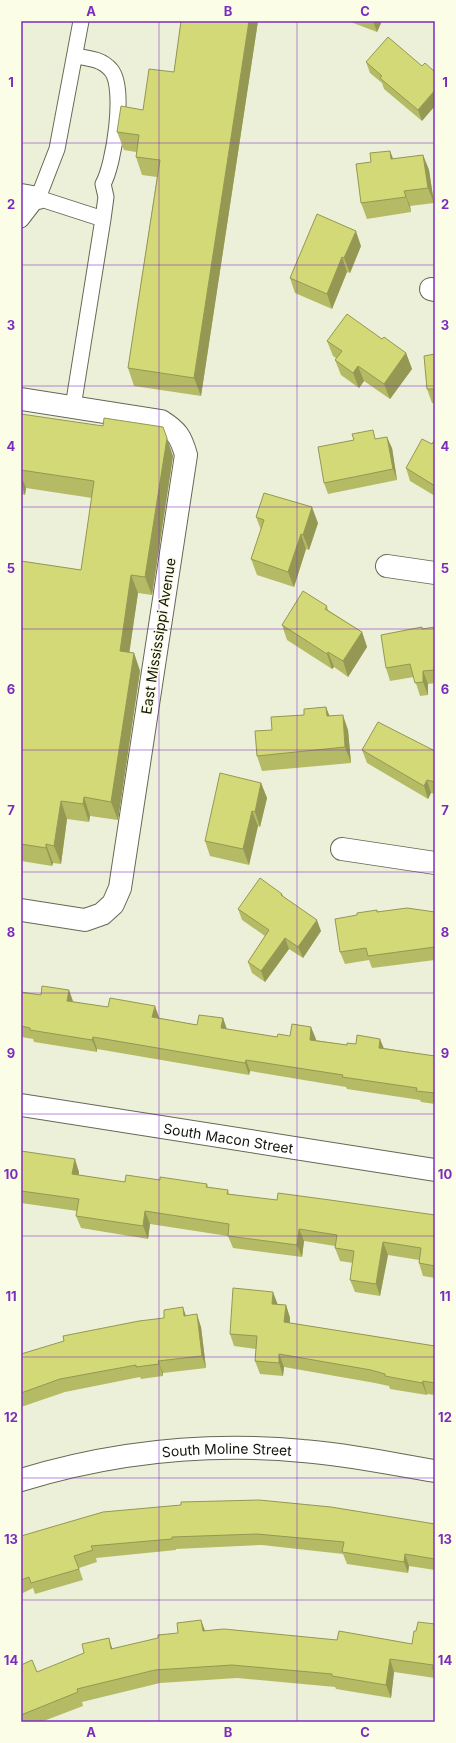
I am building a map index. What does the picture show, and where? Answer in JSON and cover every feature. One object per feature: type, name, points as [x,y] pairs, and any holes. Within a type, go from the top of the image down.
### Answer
[{"type":"street","name":"East Mississippi Avenue","points":[[21,399],[161,421],[174,429],[182,440],[186,455],[120,888],[117,897],[113,904],[102,914],[84,920],[21,910]]},
{"type":"street","points":[[387,566],[435,573]]},
{"type":"street","points":[[342,849],[435,863]]},
{"type":"street","name":"South Macon Street","points":[[21,1105],[435,1170]]},
{"type":"street","name":"South Moline Street","points":[[21,1480],[85,1463],[158,1451],[231,1447],[304,1451],[435,1471]]},
{"type":"lane","points":[[21,220],[30,197],[57,149],[81,21]]},
{"type":"lane","points":[[73,407],[106,197],[103,184],[108,173],[113,153],[119,94],[112,70],[99,60],[75,56]]},
{"type":"lane","points":[[30,197],[103,219]]},
{"type":"building","points":[[181,21],[249,21],[194,378],[128,368],[160,160],[136,157],[139,135],[117,132],[121,106],[143,110],[149,69],[174,72]]},
{"type":"building","points":[[388,37],[422,66],[425,63],[435,72],[435,90],[418,110],[380,78],[382,76],[366,62]]},
{"type":"building","points":[[390,151],[391,159],[423,155],[428,188],[404,191],[406,197],[361,203],[356,164],[371,162],[370,153]]},
{"type":"building","points":[[317,214],[356,231],[344,258],[342,257],[327,294],[290,278]]},
{"type":"building","points":[[347,314],[382,339],[384,337],[406,353],[384,384],[358,366],[353,373],[335,360],[342,351],[327,341]]},
{"type":"building","points":[[435,354],[435,389],[427,389],[424,356]]},
{"type":"building","points":[[21,414],[103,426],[104,418],[163,427],[167,438],[145,577],[131,575],[120,651],[134,653],[111,802],[84,797],[83,804],[61,801],[54,846],[46,844],[46,848],[21,844],[21,561],[81,570],[94,481],[21,470]]},
{"type":"building","points":[[373,430],[375,439],[387,437],[393,469],[324,483],[318,447],[354,440],[352,434]]},
{"type":"building","points":[[422,439],[432,444],[435,439],[435,486],[406,468]]},
{"type":"building","points":[[264,493],[312,507],[303,535],[301,534],[288,572],[251,559],[264,520],[256,517]]},
{"type":"building","points":[[303,591],[327,606],[325,609],[362,632],[343,661],[328,652],[327,654],[282,625]]},
{"type":"building","points":[[422,627],[422,629],[435,627],[435,670],[423,671],[423,682],[415,683],[410,664],[386,668],[381,635]]},
{"type":"building","points":[[326,707],[327,716],[343,715],[345,747],[257,756],[255,731],[272,730],[271,717],[304,715],[304,709]]},
{"type":"building","points":[[378,722],[435,751],[435,782],[427,780],[424,786],[362,750]]},
{"type":"building","points":[[220,773],[261,783],[255,812],[252,811],[243,849],[205,841]]},
{"type":"building","points":[[260,878],[282,894],[281,895],[317,920],[298,947],[285,938],[261,971],[248,962],[269,930],[238,909]]},
{"type":"building","points":[[407,908],[435,912],[435,947],[368,956],[366,948],[340,952],[335,919],[357,915],[357,913]]},
{"type":"building","points":[[42,986],[69,990],[67,1001],[108,1007],[110,998],[155,1006],[152,1017],[197,1025],[199,1015],[223,1018],[221,1028],[277,1037],[278,1034],[290,1036],[292,1024],[311,1027],[310,1040],[347,1045],[347,1043],[356,1044],[357,1035],[380,1039],[379,1048],[435,1056],[435,1093],[416,1091],[417,1088],[342,1077],[343,1075],[246,1060],[245,1063],[93,1037],[92,1040],[30,1030],[30,1028],[21,1026],[21,992],[41,995]]},
{"type":"building","points":[[21,1151],[75,1159],[72,1174],[125,1182],[126,1175],[160,1180],[160,1177],[207,1184],[206,1187],[228,1190],[227,1194],[277,1200],[278,1193],[435,1215],[435,1266],[419,1263],[421,1248],[383,1242],[376,1284],[350,1280],[354,1251],[335,1248],[337,1235],[299,1229],[297,1245],[228,1236],[229,1224],[145,1211],[143,1226],[76,1216],[79,1199],[21,1191]]},
{"type":"building","points":[[233,1288],[273,1292],[272,1304],[286,1305],[284,1322],[435,1346],[435,1383],[423,1381],[422,1383],[385,1376],[385,1374],[371,1370],[279,1354],[279,1363],[255,1361],[257,1336],[230,1334]]},
{"type":"building","points":[[183,1307],[184,1316],[197,1314],[202,1356],[158,1361],[159,1364],[136,1367],[136,1365],[60,1379],[21,1393],[21,1354],[64,1341],[63,1336],[139,1321],[164,1318],[164,1310]]},
{"type":"building","points":[[259,1500],[331,1507],[435,1524],[435,1559],[405,1554],[404,1562],[342,1552],[344,1542],[257,1534],[172,1537],[172,1539],[91,1546],[93,1550],[74,1556],[79,1569],[31,1583],[29,1577],[21,1580],[21,1536],[103,1512],[181,1505],[181,1502]]},
{"type":"building","points":[[201,1620],[203,1631],[224,1629],[337,1640],[339,1631],[412,1644],[414,1631],[416,1631],[418,1622],[435,1624],[435,1669],[432,1669],[433,1665],[390,1659],[386,1685],[332,1676],[332,1674],[232,1665],[155,1670],[77,1689],[78,1692],[21,1715],[21,1665],[32,1660],[37,1672],[84,1653],[82,1644],[109,1638],[111,1649],[158,1638],[158,1635],[178,1633],[177,1623]]}]
